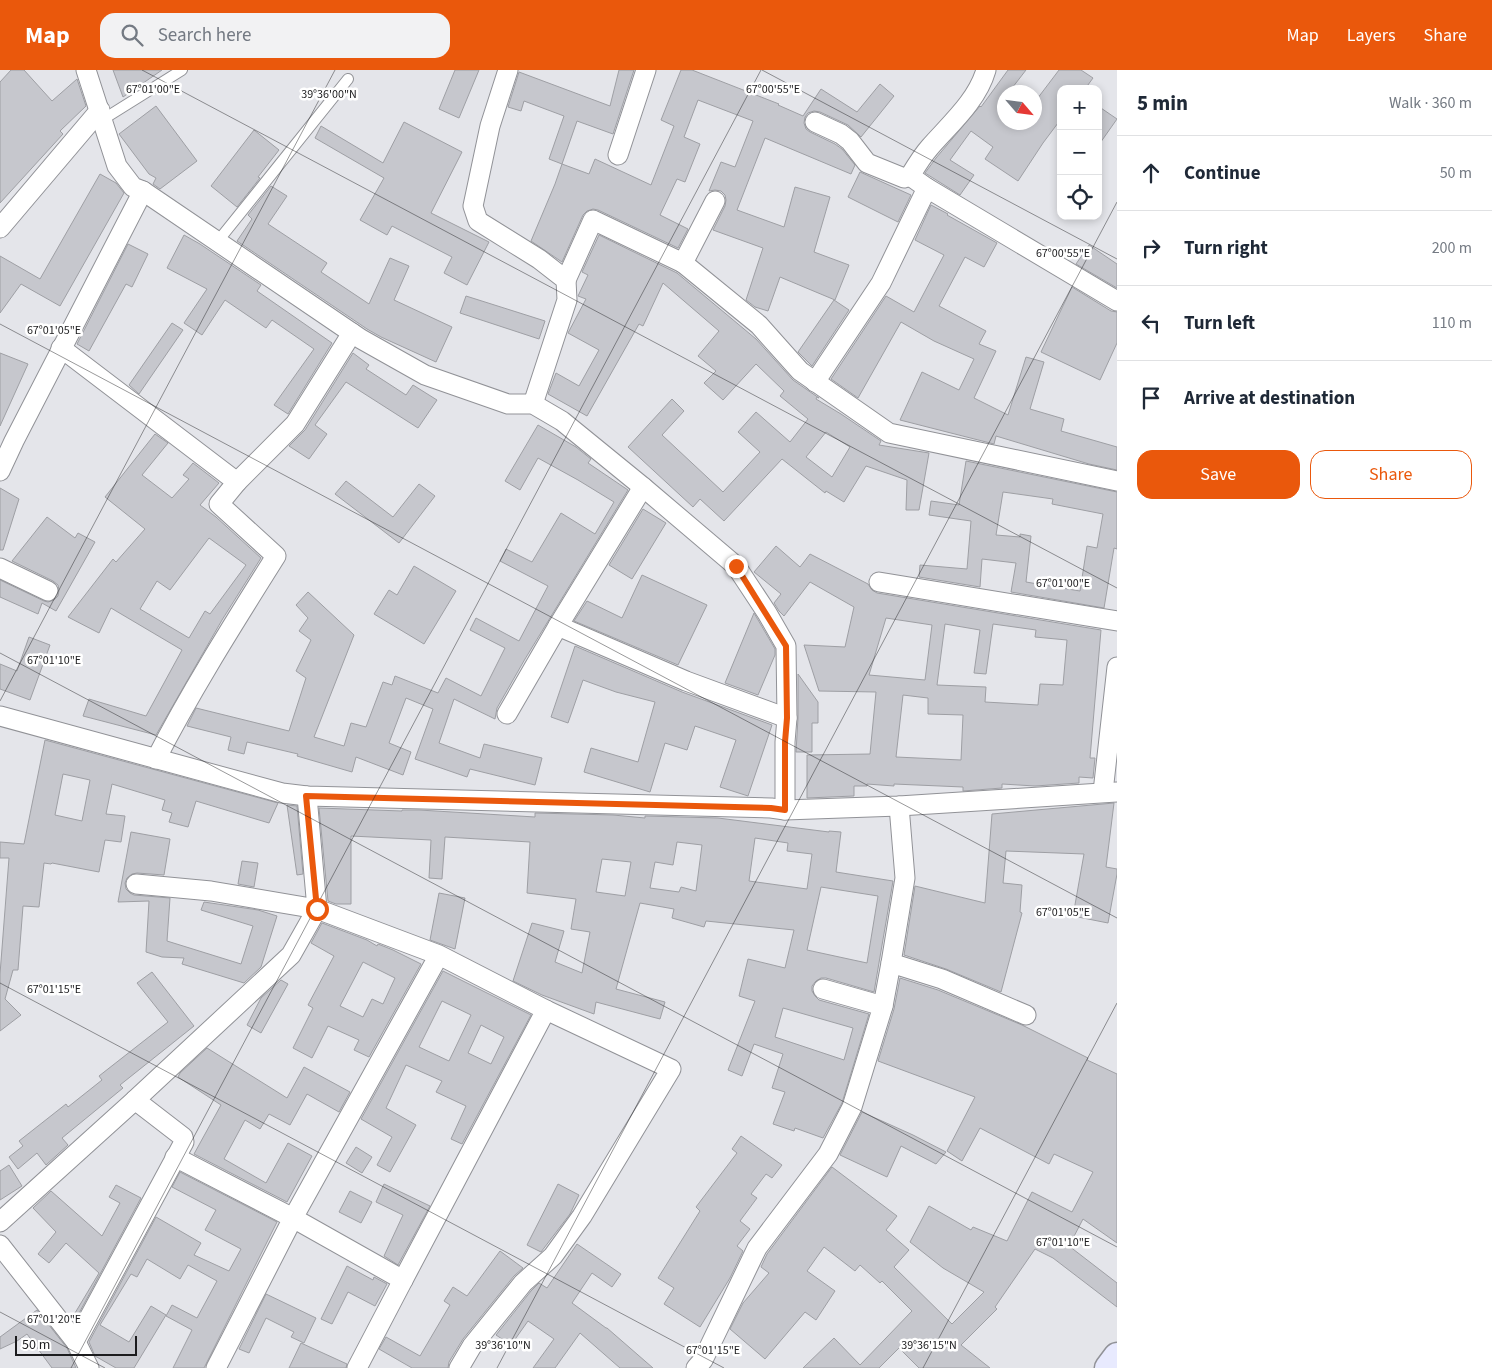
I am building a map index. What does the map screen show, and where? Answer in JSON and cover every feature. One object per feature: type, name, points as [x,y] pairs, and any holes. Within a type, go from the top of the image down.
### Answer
[{"type":"street","points":[[86,70],[117,166],[133,187],[143,191],[352,333],[425,375],[508,404],[533,404],[562,421],[736,566],[786,646],[785,810]]},
{"type":"street","points":[[508,70],[490,126],[473,206],[478,221],[539,259],[566,280]]},
{"type":"street","points":[[618,155],[646,70]]},
{"type":"street","points":[[814,122],[841,134],[850,141],[867,163],[904,178],[910,176],[928,149],[976,92],[986,70]]},
{"type":"street","points":[[0,228],[101,115]]},
{"type":"street","points":[[910,176],[1117,301]]},
{"type":"street","points":[[815,382],[880,284],[927,188]]},
{"type":"street","points":[[0,471],[61,348],[143,191]]},
{"type":"street","points":[[683,263],[715,201]]},
{"type":"street","points":[[533,404],[567,300],[566,280],[593,220],[683,263],[758,325],[800,371],[889,434],[1117,481]]},
{"type":"street","points":[[156,759],[217,650],[276,556],[219,504],[237,482],[295,424],[352,333]]},
{"type":"street","points":[[61,348],[237,482]]},
{"type":"street","points":[[507,714],[643,487]]},
{"type":"street","points":[[0,568],[48,592]]},
{"type":"street","points":[[879,582],[1117,621]]},
{"type":"street","points":[[558,626],[686,681],[787,718]]},
{"type":"street","points":[[0,716],[282,793],[306,796],[771,808],[785,810],[899,806],[1110,792],[1117,667]]},
{"type":"street","points":[[0,1222],[292,955],[317,909],[306,796]]},
{"type":"street","points":[[696,1368],[703,1360],[757,1248],[828,1154],[852,1107],[883,1006],[905,878],[899,806]]},
{"type":"street","points":[[136,884],[211,891],[317,909],[439,955],[546,1010],[671,1069],[582,1216],[553,1256],[523,1283],[472,1346],[459,1368]]},
{"type":"street","points":[[216,1368],[292,1218],[439,955]]},
{"type":"street","points":[[891,963],[942,979],[1026,1015]]},
{"type":"street","points":[[823,989],[883,1006]]},
{"type":"street","points":[[357,1368],[546,1010]]},
{"type":"street","points":[[76,1342],[184,1142],[183,1137],[135,1100]]},
{"type":"street","points":[[175,1157],[292,1218],[403,1280]]},
{"type":"street","points":[[0,1245],[76,1342],[88,1368]]},
{"type":"street","points":[[1108,1368],[1117,1356]]},
{"type":"lane","points":[[101,115],[182,70]]},
{"type":"lane","points":[[218,241],[348,79]]},
{"type":"building","points":[[11,70],[24,70],[52,101],[77,79],[86,106],[60,131],[63,134],[0,203],[0,82]]},
{"type":"building","points":[[113,70],[162,70],[123,97]]},
{"type":"building","points":[[455,70],[479,70],[459,118],[439,109]]},
{"type":"building","points":[[619,70],[634,70],[613,134],[577,121],[562,164],[549,159],[564,116],[524,101],[521,111],[508,107],[519,72],[610,106]]},
{"type":"building","points":[[681,70],[692,70],[779,104],[803,116],[821,89],[857,112],[880,84],[894,96],[861,137],[848,125],[820,112],[808,113],[805,117],[806,129],[842,149],[855,165],[851,174],[765,138],[737,210],[784,227],[795,187],[830,197],[814,252],[849,265],[835,300],[780,277],[768,311],[755,307],[746,300],[763,248],[713,230],[726,200],[725,195],[721,191],[709,191],[721,162],[735,167],[753,121],[698,100],[684,137],[700,144],[685,182],[677,179],[660,215],[688,229],[678,248],[593,209],[583,215],[562,262],[531,241],[562,164],[589,174],[595,159],[651,185],[674,126],[661,120]]},
{"type":"building","points":[[1008,70],[1026,70],[1014,85],[997,85]]},
{"type":"building","points":[[1059,70],[1081,70],[1093,78],[1088,85],[1057,85],[1057,124],[1018,181],[985,159],[993,147],[971,131],[950,160],[974,175],[960,195],[925,173],[981,107],[997,85],[997,130],[1042,130],[1042,92]]},
{"type":"building","points":[[156,106],[197,161],[160,189],[153,184],[156,178],[149,174],[119,134]]},
{"type":"building","points":[[1102,109],[1117,119],[1102,140]]},
{"type":"building","points":[[404,122],[462,152],[431,213],[489,242],[467,285],[444,273],[452,257],[392,226],[387,235],[360,220],[384,178],[315,138],[321,126],[383,163]]},
{"type":"building","points":[[254,130],[279,150],[237,207],[211,186]]},
{"type":"building","points":[[860,172],[911,195],[898,222],[848,197]]},
{"type":"building","points":[[100,174],[116,183],[124,193],[60,306],[21,284],[0,313],[0,256],[40,279]]},
{"type":"building","points":[[271,186],[287,196],[268,224],[327,263],[321,272],[369,304],[390,258],[409,266],[394,300],[452,327],[436,362],[367,329],[237,241],[252,219],[248,215]]},
{"type":"building","points":[[931,205],[997,243],[984,267],[965,257],[939,306],[986,331],[979,344],[996,351],[974,398],[1008,415],[1026,357],[1044,362],[1030,409],[1064,419],[1061,431],[1117,447],[1117,470],[1089,464],[996,436],[994,444],[900,420],[922,372],[959,390],[974,359],[934,341],[901,322],[858,398],[831,379],[886,296],[914,312],[944,255],[915,240]]},
{"type":"building","points":[[184,235],[261,285],[257,291],[332,343],[288,414],[274,405],[314,349],[272,320],[266,328],[225,300],[202,335],[184,323],[207,289],[167,268]]},
{"type":"building","points":[[599,235],[677,273],[756,339],[793,380],[819,398],[817,397],[816,399],[881,441],[879,445],[929,453],[919,510],[906,510],[907,480],[866,466],[844,502],[826,491],[825,493],[782,459],[724,521],[700,499],[693,507],[628,447],[672,399],[684,411],[662,435],[723,492],[760,452],[738,432],[756,412],[790,442],[808,419],[780,396],[784,391],[756,364],[723,400],[704,383],[716,371],[698,356],[719,331],[663,283],[643,326],[639,324],[587,416],[548,394],[556,373],[579,386],[599,350],[568,333],[586,299],[578,296],[588,275],[582,272]],"holes":[[[826,432],[850,447],[832,477],[806,457]]]},
{"type":"building","points":[[128,244],[148,254],[132,287],[126,284],[89,351],[77,344]]},
{"type":"building","points":[[1089,245],[1117,264],[1117,288],[1076,264]]},
{"type":"building","points":[[1072,287],[1111,311],[1117,312],[1117,343],[1100,380],[1041,352]]},
{"type":"building","points":[[466,296],[545,321],[539,339],[460,313]]},
{"type":"building","points":[[834,300],[849,310],[812,366],[798,352]]},
{"type":"building","points":[[172,323],[183,330],[139,394],[129,385]]},
{"type":"building","points":[[0,353],[28,364],[0,426]]},
{"type":"building","points":[[353,353],[369,365],[366,369],[406,395],[413,385],[437,400],[418,428],[346,382],[315,425],[327,434],[309,459],[289,446],[305,430]]},
{"type":"building","points":[[538,425],[576,447],[591,459],[588,463],[628,490],[525,659],[497,708],[495,719],[454,699],[439,743],[480,758],[484,744],[542,758],[535,785],[470,769],[467,777],[415,759],[433,709],[406,698],[389,743],[411,752],[403,775],[356,757],[352,772],[297,756],[298,754],[247,742],[244,754],[228,750],[231,737],[187,726],[196,708],[289,731],[306,678],[296,671],[311,640],[299,631],[308,618],[296,605],[308,592],[354,635],[314,737],[344,746],[351,723],[366,727],[383,682],[392,685],[395,676],[438,693],[446,678],[481,696],[505,648],[470,630],[476,618],[519,641],[548,586],[500,561],[506,549],[532,562],[561,513],[595,534],[614,502],[538,458],[520,490],[505,481]]},
{"type":"building","points":[[155,434],[168,443],[142,475],[172,498],[189,479],[183,475],[193,463],[219,483],[200,505],[261,558],[222,620],[156,735],[83,716],[89,699],[146,716],[182,650],[111,608],[99,633],[68,617],[113,559],[116,562],[145,529],[105,497]],"holes":[[[209,538],[246,565],[210,614],[205,611],[189,638],[140,609],[157,581],[170,590]]]},
{"type":"building","points":[[966,461],[1117,492],[1117,549],[1114,548],[1104,608],[1011,592],[1016,563],[982,559],[980,587],[919,577],[920,565],[967,569],[971,521],[929,515],[931,501],[959,505]],"holes":[[[1003,492],[1053,499],[1052,504],[1103,514],[1097,548],[1087,546],[1080,591],[1026,582],[1031,536],[1020,534],[1020,537],[996,535]]]},
{"type":"building","points":[[346,481],[393,517],[419,484],[435,496],[399,543],[335,494]]},
{"type":"building","points":[[0,488],[19,499],[3,550],[0,550]]},
{"type":"building","points":[[643,509],[666,523],[632,579],[609,565]]},
{"type":"building","points":[[47,517],[75,538],[78,533],[95,542],[56,611],[42,603],[38,614],[0,597],[0,580],[44,601],[54,600],[58,596],[58,585],[53,581],[12,561]]},
{"type":"building","points":[[776,546],[800,567],[810,554],[868,584],[877,593],[1101,630],[1090,758],[1095,758],[1093,778],[1079,777],[1079,783],[1035,786],[1002,784],[1002,788],[963,791],[963,787],[867,784],[867,786],[854,786],[854,796],[807,798],[807,755],[870,754],[876,692],[819,691],[804,645],[845,647],[854,607],[810,582],[784,616],[774,603],[781,594],[754,572]],"holes":[[[886,618],[932,625],[925,680],[869,675]],[[945,624],[980,630],[974,673],[986,674],[993,624],[1036,630],[1035,637],[1067,640],[1063,685],[1040,684],[1038,705],[985,702],[986,687],[937,685]],[[903,695],[928,698],[928,714],[963,715],[961,760],[896,757]]]},
{"type":"building","points":[[414,566],[456,591],[424,644],[374,614],[389,590],[397,595]]},
{"type":"building","points":[[642,575],[707,605],[678,665],[574,621],[587,601],[622,618]]},
{"type":"building","points":[[754,613],[775,649],[775,655],[758,695],[725,683]]},
{"type":"building","points":[[29,637],[50,645],[30,700],[0,689],[0,664],[17,671]]},
{"type":"building","points":[[575,646],[682,692],[772,725],[748,796],[720,787],[736,740],[695,726],[687,750],[665,743],[650,792],[584,772],[591,748],[638,762],[655,702],[616,692],[583,680],[568,723],[551,717]]},
{"type":"building","points":[[798,674],[818,702],[818,723],[812,723],[812,752],[796,752]]},
{"type":"building","points":[[45,740],[278,803],[269,823],[196,801],[188,827],[169,822],[172,813],[162,810],[165,800],[112,784],[106,814],[125,816],[121,842],[105,840],[99,872],[44,863],[39,907],[23,906],[18,970],[13,970],[5,999],[21,1015],[0,1031],[0,974],[9,858],[0,858],[0,842],[24,844]],"holes":[[[63,774],[90,780],[82,821],[55,815]]]},
{"type":"building","points":[[1114,803],[1106,867],[1117,869],[1117,874],[1108,923],[1073,916],[1084,854],[1006,851],[1003,883],[1022,885],[1020,912],[1022,913],[1001,992],[946,969],[904,955],[915,886],[985,903],[992,814]]},
{"type":"building","points":[[287,805],[297,806],[303,874],[297,875]]},
{"type":"building","points":[[319,808],[419,810],[535,817],[535,813],[613,815],[645,818],[645,816],[718,818],[841,832],[836,872],[893,881],[874,992],[826,978],[821,978],[812,986],[812,991],[819,1000],[869,1014],[842,1103],[823,1138],[795,1128],[794,1131],[773,1124],[785,1092],[772,1088],[783,1054],[754,1044],[742,1076],[728,1070],[755,1001],[739,996],[748,959],[785,968],[794,930],[706,921],[704,927],[672,918],[674,909],[640,903],[616,989],[665,1002],[660,1019],[596,1002],[594,1014],[542,995],[513,981],[532,923],[564,931],[555,962],[582,973],[590,932],[571,929],[576,899],[527,893],[530,842],[445,837],[442,879],[429,878],[431,840],[351,836],[351,904],[336,904],[328,901]],"holes":[[[755,838],[788,843],[787,851],[812,854],[807,889],[749,881]],[[677,842],[702,845],[696,891],[681,887],[679,892],[650,888],[655,862],[673,865]],[[602,859],[631,862],[625,896],[596,892]],[[821,887],[878,896],[867,963],[807,950]],[[783,1008],[853,1028],[844,1060],[775,1037]]]},
{"type":"building","points":[[131,832],[170,839],[164,875],[132,874],[125,883],[126,889],[134,895],[170,898],[167,941],[241,964],[253,926],[201,910],[204,902],[258,910],[277,916],[261,967],[244,983],[182,964],[184,958],[162,957],[146,952],[149,901],[118,902]]},
{"type":"building","points":[[242,861],[258,863],[254,887],[238,884]]},
{"type":"building","points":[[439,893],[465,898],[455,949],[430,940]]},
{"type":"building","points":[[322,923],[367,940],[377,946],[378,944],[393,950],[421,964],[369,1057],[354,1050],[359,1040],[328,1026],[312,1058],[293,1048],[313,1008],[308,1005],[334,956],[311,943]],"holes":[[[363,962],[395,978],[383,1004],[372,999],[363,1017],[340,1006]]]},
{"type":"building","points":[[443,971],[531,1015],[462,1144],[451,1139],[466,1106],[436,1092],[442,1081],[406,1065],[386,1108],[416,1125],[390,1172],[377,1165],[392,1137],[361,1119]],"holes":[[[442,1001],[471,1015],[449,1061],[419,1047]],[[481,1025],[504,1037],[491,1064],[468,1053]]]},
{"type":"building","points":[[152,972],[194,1026],[120,1085],[123,1088],[62,1138],[68,1145],[46,1165],[37,1153],[18,1169],[9,1157],[23,1146],[19,1141],[66,1104],[68,1107],[102,1080],[99,1076],[168,1022],[137,983]]},
{"type":"building","points":[[900,978],[938,990],[1022,1025],[1117,1074],[1117,1243],[1083,1219],[1069,1246],[1117,1283],[1117,1307],[1053,1258],[1035,1249],[995,1307],[997,1309],[961,1345],[990,1368],[919,1368],[899,1348],[879,1368],[803,1368],[834,1338],[860,1365],[912,1311],[882,1281],[880,1283],[860,1265],[855,1271],[824,1247],[807,1271],[835,1291],[816,1320],[805,1312],[765,1359],[730,1329],[743,1303],[769,1273],[761,1267],[767,1254],[832,1167],[897,1216],[886,1230],[909,1250],[894,1267],[952,1324],[984,1292],[943,1268],[910,1242],[929,1206],[971,1230],[973,1227],[1007,1241],[1032,1192],[1072,1212],[1093,1172],[1054,1154],[1049,1164],[980,1128],[962,1161],[947,1151],[975,1097],[878,1061],[894,1009]]},
{"type":"building","points":[[281,980],[288,984],[261,1033],[247,1025],[261,998]]},
{"type":"building","points":[[207,1048],[287,1098],[304,1067],[350,1092],[339,1112],[307,1094],[290,1125],[269,1114],[260,1129],[245,1120],[224,1159],[266,1183],[288,1143],[312,1156],[287,1202],[194,1154],[221,1105],[178,1077]]},
{"type":"building","points":[[862,1112],[946,1152],[936,1164],[901,1146],[887,1177],[840,1155]]},
{"type":"building","points":[[741,1136],[782,1165],[772,1178],[766,1174],[751,1194],[757,1198],[740,1221],[750,1229],[737,1246],[743,1251],[730,1278],[700,1327],[664,1304],[674,1288],[658,1278],[700,1211],[696,1207],[737,1153],[732,1149]]},
{"type":"building","points":[[356,1147],[372,1157],[362,1173],[346,1163]]},
{"type":"building","points":[[9,1165],[22,1186],[0,1200],[0,1171]]},
{"type":"building","points":[[180,1172],[277,1222],[204,1368],[173,1368],[192,1330],[166,1316],[172,1305],[197,1318],[217,1281],[188,1265],[180,1279],[147,1259],[137,1277],[131,1274],[100,1325],[129,1342],[151,1306],[166,1315],[134,1368],[116,1368],[95,1356],[89,1342],[156,1217],[201,1243],[194,1255],[229,1271],[241,1249],[205,1230],[216,1210],[172,1187]]},
{"type":"building","points":[[384,1184],[430,1206],[398,1265],[384,1256],[403,1215],[376,1202]]},
{"type":"building","points":[[558,1184],[579,1195],[570,1214],[541,1252],[527,1245]]},
{"type":"building","points":[[116,1185],[141,1198],[78,1315],[75,1313],[99,1273],[66,1243],[49,1263],[38,1254],[56,1232],[33,1208],[51,1191],[102,1236],[120,1203],[109,1197]]},
{"type":"building","points":[[350,1191],[372,1202],[361,1223],[339,1212]]},
{"type":"building","points":[[577,1244],[621,1274],[612,1287],[592,1273],[572,1303],[607,1328],[653,1368],[620,1368],[580,1333],[555,1368],[533,1368],[554,1339],[528,1321],[511,1345],[496,1335],[539,1283],[547,1288]]},
{"type":"building","points":[[500,1251],[523,1268],[514,1276],[463,1339],[449,1362],[448,1368],[412,1368],[379,1349],[386,1337],[420,1356],[450,1305],[444,1301],[453,1287],[467,1296]]},
{"type":"building","points":[[347,1266],[373,1280],[374,1277],[387,1284],[375,1306],[348,1292],[332,1324],[321,1319]]},
{"type":"building","points":[[266,1294],[316,1318],[304,1343],[291,1337],[294,1332],[266,1318],[249,1353],[239,1349]]},
{"type":"building","points":[[37,1310],[67,1348],[76,1368],[52,1368],[27,1334],[0,1349],[0,1337]]},
{"type":"building","points":[[301,1343],[347,1364],[346,1368],[289,1368]]},
{"type":"route","points":[[317,909],[306,796],[771,808],[785,810],[786,646],[736,566]]}]
